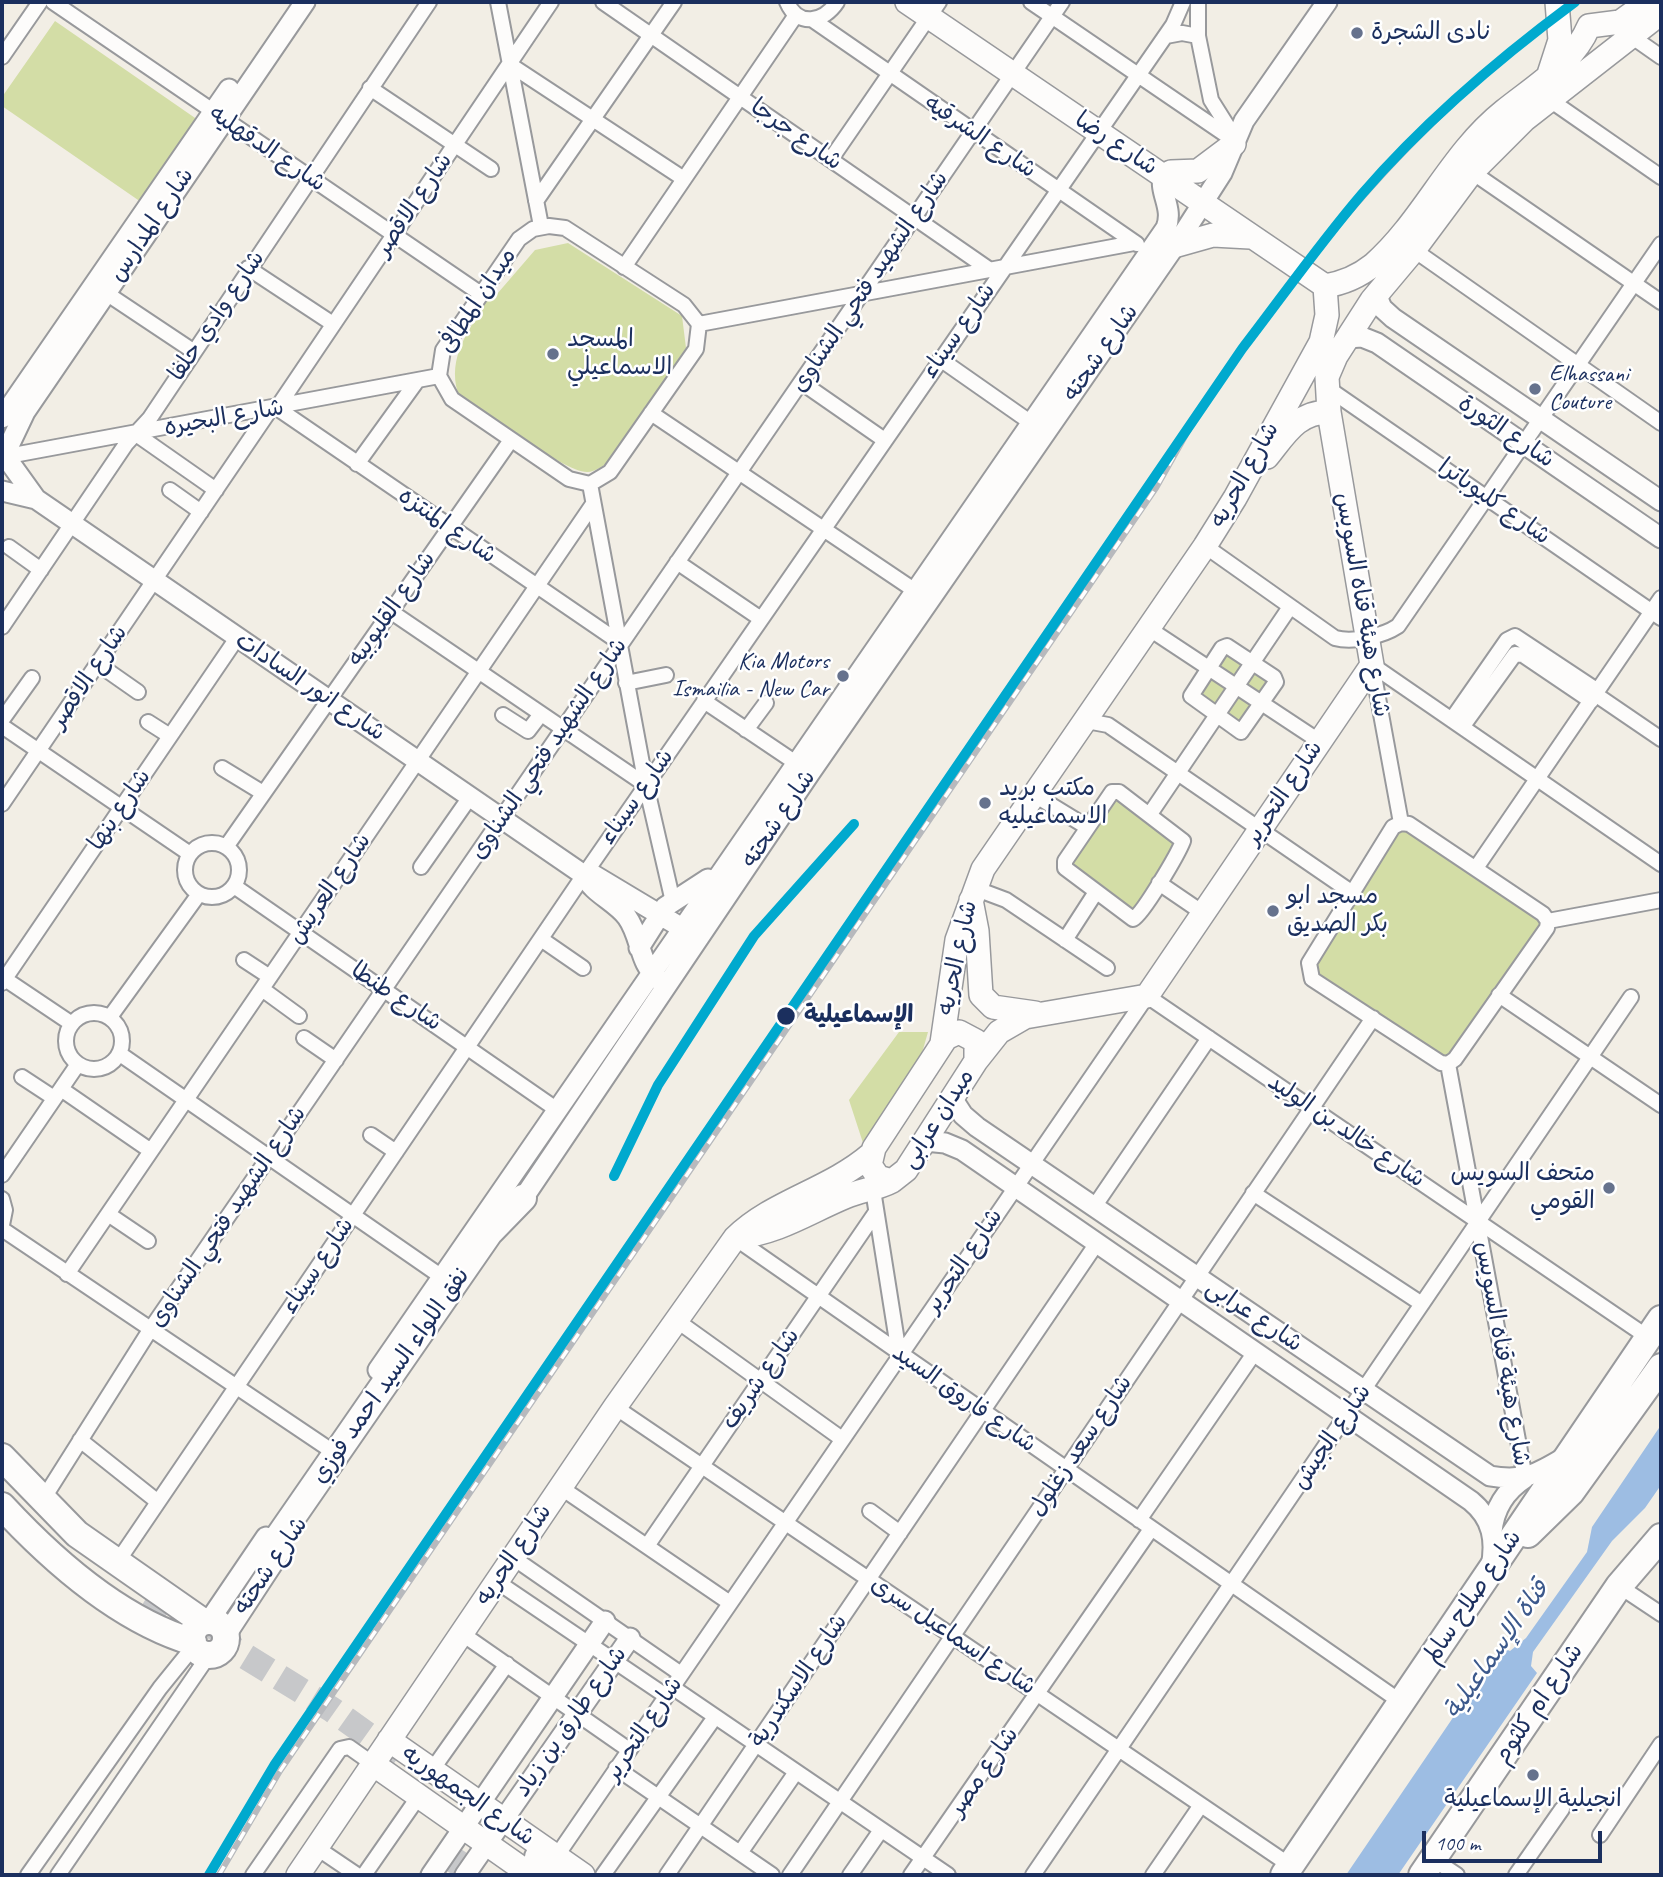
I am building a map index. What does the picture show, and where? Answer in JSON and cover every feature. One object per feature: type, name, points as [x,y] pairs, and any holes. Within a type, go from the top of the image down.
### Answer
[{"type":"highway","name":"نفق اللواء السيد احمد فوزي","points":[[264,1559],[489,1233],[523,1198]]},
{"type":"highway","name":"شارع صلاح سالم","points":[[1288,1871],[1401,1702],[1496,1551],[1572,1453],[1655,1328]]},
{"type":"highway","points":[[1496,1551],[1542,1523],[1563,1501],[1661,1367]]},
{"type":"highway","points":[[2,1457],[42,1501],[116,1564],[177,1605],[206,1637]]},
{"type":"highway","points":[[2,1474],[70,1542],[145,1601],[103,1581],[63,1549],[2,1489]]},
{"type":"highway","points":[[2,1506],[35,1540],[122,1608],[162,1630],[206,1637]]},
{"type":"highway","name":"شارع ام كلثوم","points":[[1428,1867],[1619,1586],[1661,1537]]},
{"type":"highway","points":[[162,1630],[174,1619],[177,1605]]},
{"type":"main road","name":"شارع المدارس","points":[[2,480],[6,454],[25,412],[106,293],[289,2]]},
{"type":"main road","name":"شارع المدارس","points":[[2,418],[218,116],[305,2]]},
{"type":"main road","name":"شارع رضا","points":[[907,2],[934,9],[1013,74],[1325,286]]},
{"type":"main road","name":"شارع شحته","points":[[206,1637],[234,1585],[556,1109],[659,979],[697,940],[1173,237],[1202,204],[1222,173],[1250,112],[1326,2]]},
{"type":"main road","points":[[1548,76],[1560,40],[1557,2]]},
{"type":"main road","points":[[1572,2],[1589,26]]},
{"type":"main road","points":[[1589,26],[1620,22],[1648,2]]},
{"type":"main road","points":[[1326,387],[1330,367],[1376,294],[1390,261],[1439,199],[1472,172],[1506,136],[1661,13]]},
{"type":"main road","points":[[1325,286],[1356,277],[1414,250],[1439,199],[1481,131],[1569,58],[1589,26]]},
{"type":"main road","points":[[1235,141],[1198,171],[1171,172],[1163,176],[1162,184],[1170,211],[1173,237],[1251,237]]},
{"type":"main road","name":"شارع شحته","points":[[206,1637],[251,1597],[523,1198],[659,979],[682,926],[1030,422],[1142,247],[1173,237]]},
{"type":"main road","name":"شارع الحريه","points":[[942,1043],[957,940],[972,893],[993,850],[1205,547],[1235,498],[1275,421],[1321,342],[1327,315],[1325,286]]},
{"type":"main road","name":"شارع الثورة","points":[[1376,294],[1382,308],[1393,318],[1661,501]]},
{"type":"main road","points":[[1377,343],[1380,325],[1393,318]]},
{"type":"main road","name":"شارع الثورة","points":[[1347,338],[1362,337],[1377,343],[1661,538]]},
{"type":"main road","name":"شارع هيئة قناه السويس","points":[[1326,387],[1372,665]]},
{"type":"main road","points":[[1235,498],[1294,424],[1306,415],[1329,412]]},
{"type":"main road","name":"شارع انور السادات","points":[[6,454],[36,499],[584,874],[598,877],[667,908],[697,940]]},
{"type":"main road","name":"شارع انور السادات","points":[[2,491],[36,499]]},
{"type":"main road","name":"شارع التحرير","points":[[1147,996],[1372,665]]},
{"type":"main road","points":[[639,948],[667,908],[720,870]]},
{"type":"main road","name":"شارع انور السادات","points":[[584,874],[589,884],[626,915],[635,930],[639,948],[659,979]]},
{"type":"main road","points":[[972,893],[981,995],[993,1007],[1039,1013]]},
{"type":"main road","points":[[976,1061],[999,1032],[1011,1023],[1039,1013],[1147,996]]},
{"type":"main road","name":"ميدان عرابى","points":[[965,1033],[976,1041],[976,1061],[906,1170],[880,1194],[870,1155],[942,1043],[952,1034],[965,1033]]},
{"type":"main road","name":"شارع عرابى","points":[[952,1098],[970,1122],[1490,1476]]},
{"type":"main road","name":"شارع عرابى","points":[[925,1141],[954,1146],[1475,1505],[1496,1551]]},
{"type":"main road","name":"شارع الحريه","points":[[298,1875],[560,1487],[735,1238],[757,1220],[843,1177],[870,1155]]},
{"type":"main road","points":[[735,1238],[767,1233],[845,1197],[880,1194]]},
{"type":"main road","points":[[1496,1551],[1495,1513],[1504,1496],[1525,1478],[1572,1453]]},
{"type":"main road","points":[[1475,1505],[1490,1494],[1490,1476],[1512,1480],[1525,1478]]},
{"type":"main road","points":[[234,1585],[242,1594],[251,1597]]},
{"type":"main road","name":"شارع طارق بن زياد","points":[[431,1875],[605,1621]]},
{"type":"main road","name":"شارع طارق بن زياد","points":[[465,1875],[630,1638]]},
{"type":"main road","name":"شارع الجمهوريه","points":[[389,1740],[503,1819],[538,1863]]},
{"type":"main road","name":"شارع الجمهوريه","points":[[373,1764],[486,1844],[538,1863],[583,1875]]},
{"type":"street","points":[[2,57],[40,2]]},
{"type":"street","name":"شارع الدقهليه","points":[[53,2],[481,294]]},
{"type":"street","name":"شارع وادي حلفا","points":[[2,627],[72,524],[150,418],[192,351],[427,2]]},
{"type":"street","points":[[498,2],[541,226],[565,228],[691,310],[699,324],[696,349],[610,472],[590,484],[667,908]]},
{"type":"street","name":"شارع الاقصر","points":[[2,804],[551,2]]},
{"type":"street","name":"شارع جرجا","points":[[603,2],[914,217],[997,268]]},
{"type":"street","points":[[536,201],[674,2]]},
{"type":"street","points":[[813,20],[826,16],[838,2]]},
{"type":"street","points":[[1031,2],[1235,141]]},
{"type":"street","name":"شارع الشهيد فتحي الشناوى","points":[[42,1501],[150,1330],[1062,2]]},
{"type":"street","name":"شارع سيناء","points":[[116,1564],[584,874],[940,359],[997,268],[1058,190],[1166,36],[1183,2]]},
{"type":"street","points":[[1198,2],[1198,37],[1211,100],[1235,141]]},
{"type":"street","points":[[624,267],[741,97],[788,6]]},
{"type":"street","name":"شارع الشرقيه","points":[[788,6],[813,20],[1142,247]]},
{"type":"street","points":[[831,159],[934,9]]},
{"type":"street","points":[[1166,36],[1182,33],[1198,37]]},
{"type":"street","points":[[1631,36],[1661,57]]},
{"type":"street","points":[[509,64],[684,179]]},
{"type":"street","points":[[370,88],[491,169]]},
{"type":"street","points":[[1550,100],[1661,177]]},
{"type":"street","points":[[1472,172],[1661,302]]},
{"type":"street","name":"ميدان المطافى","points":[[541,226],[519,239],[481,294],[443,350],[439,376],[452,400],[569,479],[590,484]]},
{"type":"street","points":[[1205,547],[1335,638],[1346,640],[1388,631],[1402,622],[1661,244]]},
{"type":"street","points":[[699,324],[997,268],[1142,247]]},
{"type":"street","points":[[1414,250],[1661,423]]},
{"type":"street","points":[[248,268],[333,324]]},
{"type":"street","points":[[106,293],[192,351]]},
{"type":"street","points":[[940,359],[1030,422]]},
{"type":"street","name":"شارع البحيره","points":[[6,454],[136,434],[439,376]]},
{"type":"street","points":[[357,464],[417,380]]},
{"type":"street","points":[[801,382],[884,439]]},
{"type":"street","name":"شارع كليوباترا","points":[[1326,387],[1656,615]]},
{"type":"street","name":"شارع المنتزه","points":[[273,409],[619,644]]},
{"type":"street","points":[[651,413],[914,590]]},
{"type":"street","points":[[136,434],[216,490]]},
{"type":"street","name":"شارع القليوبيه","points":[[226,847],[511,440]]},
{"type":"street","points":[[170,490],[201,512]]},
{"type":"street","name":"شارع العريش","points":[[67,1274],[593,504]]},
{"type":"street","points":[[9,547],[41,570]]},
{"type":"street","points":[[677,562],[761,619]]},
{"type":"street","points":[[1476,869],[1595,695],[1656,615],[1661,598]]},
{"type":"street","points":[[1150,814],[1290,607]]},
{"type":"street","points":[[390,611],[646,785]]},
{"type":"street","points":[[1148,628],[1319,741]]},
{"type":"street","name":"شارع بنها","points":[[3,979],[237,638]]},
{"type":"street","points":[[1227,646],[1253,662],[1275,679],[1276,685],[1241,732],[1191,696],[1208,668],[1227,646]]},
{"type":"street","points":[[1458,723],[1512,657],[1519,653],[1595,695],[1661,739]]},
{"type":"street","points":[[98,664],[138,692]]},
{"type":"street","points":[[1372,665],[1539,777],[1661,864]]},
{"type":"street","name":"شارع هيئة قناه السويس","points":[[1372,665],[1401,823]]},
{"type":"street","points":[[626,683],[666,675]]},
{"type":"street","points":[[2,720],[32,678]]},
{"type":"street","points":[[704,701],[796,763]]},
{"type":"street","points":[[746,730],[766,703]]},
{"type":"street","points":[[502,715],[528,731],[541,715]]},
{"type":"street","points":[[148,722],[170,736]]},
{"type":"street","points":[[1081,724],[1092,722],[1108,725],[1351,892]]},
{"type":"street","points":[[2,726],[191,854]]},
{"type":"street","points":[[222,768],[263,793]]},
{"type":"street","points":[[1116,791],[1150,814],[1183,841],[1138,916],[1133,919],[1067,871],[1064,865],[1110,794],[1116,791]]},
{"type":"street","points":[[1033,793],[1087,827]]},
{"type":"street","points":[[421,867],[470,797]]},
{"type":"street","points":[[1401,823],[1409,824],[1476,869],[1543,914],[1548,921],[1547,928],[1455,1059],[1448,1064],[1441,1063],[1312,979],[1308,963],[1393,827],[1401,823]]},
{"type":"street","points":[[207,844],[226,847],[239,865],[234,886],[222,896],[199,894],[186,876],[191,854],[207,844]]},
{"type":"street","points":[[1159,883],[1203,913]]},
{"type":"street","name":"شارع طنطا","points":[[234,886],[556,1109]]},
{"type":"street","points":[[1065,940],[1096,892]]},
{"type":"street","points":[[972,893],[1006,900],[1107,968]]},
{"type":"street","points":[[110,1017],[199,894]]},
{"type":"street","points":[[1548,921],[1661,900]]},
{"type":"street","points":[[541,939],[583,968]]},
{"type":"street","points":[[244,960],[299,1016]]},
{"type":"street","points":[[3,979],[72,1024]]},
{"type":"street","points":[[1499,995],[1661,1105]]},
{"type":"street","name":"شارع خالد بن الوليد","points":[[1147,996],[1478,1221],[1655,1328]]},
{"type":"street","name":"شارع التحرير","points":[[538,1863],[629,1750],[1147,996]]},
{"type":"street","name":"شارع الجيش","points":[[1033,1875],[1631,997]]},
{"type":"street","points":[[85,1014],[110,1017],[120,1030],[120,1054],[111,1064],[98,1069],[78,1064],[67,1050],[66,1041],[72,1024],[85,1014]]},
{"type":"street","name":"شارع سعد زغلول","points":[[790,1875],[1373,1018]]},
{"type":"street","points":[[304,1038],[336,1060]]},
{"type":"street","points":[[1094,1207],[1209,1038]]},
{"type":"street","points":[[120,1054],[442,1277]]},
{"type":"street","points":[[2,1175],[78,1064]]},
{"type":"street","name":"شارع هيئة قناه السويس","points":[[1448,1064],[1525,1478]]},
{"type":"street","points":[[22,1077],[58,1093],[151,1151]]},
{"type":"street","points":[[371,1135],[396,1152]]},
{"type":"street","points":[[1253,1193],[1422,1304]]},
{"type":"street","points":[[880,1194],[900,1354]]},
{"type":"street","name":"شارع شريف","points":[[647,1546],[819,1295],[880,1194]]},
{"type":"street","points":[[2,1199],[5,1210],[2,1227],[67,1274],[326,1447]]},
{"type":"street","points":[[108,1214],[148,1241]]},
{"type":"street","name":"شارع فاروق السيد","points":[[735,1238],[1145,1525],[1234,1582],[1401,1702]]},
{"type":"street","name":"شارع الاسكندرية","points":[[667,1875],[1097,1243]]},
{"type":"street","points":[[677,1320],[842,1439]]},
{"type":"street","name":"شارع مصر","points":[[911,1875],[1038,1695],[1255,1352]]},
{"type":"street","name":"شارع اسماعيل سرى","points":[[615,1407],[1201,1805],[1288,1871]]},
{"type":"street","points":[[80,1440],[158,1502]]},
{"type":"street","points":[[560,1487],[730,1603]]},
{"type":"street","points":[[870,1511],[900,1534]]},
{"type":"street","points":[[512,1557],[681,1674]]},
{"type":"street","points":[[496,1581],[615,1661],[715,1717],[948,1875]]},
{"type":"street","points":[[1619,1586],[1661,1614]]},
{"type":"street","points":[[461,1633],[629,1750]]},
{"type":"street","points":[[28,1875],[160,1688],[206,1637]]},
{"type":"street","points":[[58,1875],[90,1828],[206,1637]]},
{"type":"street","points":[[432,1770],[507,1664]]},
{"type":"street","points":[[603,1875],[715,1717]]},
{"type":"street","points":[[1600,1835],[1661,1744]]},
{"type":"street","points":[[253,1875],[340,1749],[349,1747],[373,1764]]},
{"type":"street","points":[[616,1768],[772,1875]]},
{"type":"street","points":[[740,1853],[796,1772]]},
{"type":"street","points":[[364,1875],[419,1796]]},
{"type":"street","points":[[1153,1875],[1201,1805]]},
{"type":"street","points":[[1516,1875],[1562,1809]]},
{"type":"street","points":[[71,1815],[90,1828]]},
{"type":"street","points":[[850,1875],[881,1830]]},
{"type":"street","points":[[317,1848],[357,1875]]},
{"type":"street","points":[[1428,1867],[1457,1875]]},
{"type":"green space","points":[[55,21],[198,120],[141,202],[2,106],[2,97]]},
{"type":"green space","points":[[568,243],[682,316],[686,348],[608,463],[588,472],[562,463],[503,425],[458,393],[455,380],[455,368],[462,345],[486,301],[491,301],[535,250]]},
{"type":"green space","points":[[1222,648],[1274,677],[1246,729],[1191,693]]},
{"type":"green space","points":[[1110,794],[1180,836],[1138,916],[1065,861]]},
{"type":"green space","points":[[1401,828],[1543,919],[1449,1062],[1307,969]]},
{"type":"green space","points":[[899,1032],[928,1032],[918,1067],[864,1146],[849,1100]]},
{"type":"water","points":[[1661,1425],[1661,1485],[1645,1508],[1612,1541],[1533,1652],[1531,1666],[1537,1673],[1398,1875],[1346,1875],[1501,1647],[1510,1651],[1526,1638],[1587,1552],[1592,1527]]},
{"type":"tunnel","points":[[220,1641],[225,1616],[264,1558]]},
{"type":"tunnel","points":[[142,1605],[179,1628]]},
{"type":"tunnel","points":[[180,1616],[331,1709],[403,1760]]},
{"type":"tunnel","points":[[453,1875],[472,1847],[479,1829]]},
{"type":"railway","points":[[1288,289],[1352,209],[1421,135],[1494,67],[1575,2]]},
{"type":"railway","points":[[219,1875],[280,1771],[1156,488],[1197,415]]},
{"type":"railway","points":[[614,1176],[658,1085],[754,936],[854,824]]},
{"type":"transit line","points":[[209,1875],[275,1764],[1242,349],[1331,232],[1386,167],[1463,92],[1575,2]]},
{"type":"transit line","points":[[614,1176],[658,1085],[754,936],[854,824]]},
{"type":"place","name":"نادى الشجرة","points":[[1357,33]]},
{"type":"place","name":"المسجد الاسماعيلي","points":[[553,354]]},
{"type":"place","name":"Elhassani Couture","points":[[1535,389]]},
{"type":"place","name":"Kia Motors Ismailia - New Car","points":[[843,676]]},
{"type":"place","name":"مكتب بريد الاسماعيليه","points":[[985,803]]},
{"type":"place","name":"مسجد ابو بكر الصديق","points":[[1273,911]]},
{"type":"place","name":"الإسماعيلية","points":[[786,1016]]},
{"type":"place","name":"متحف السويس القومي","points":[[1609,1188]]},
{"type":"place","name":"انجيلية الإسماعيلية","points":[[1533,1775]]},
{"type":"water label","name":"قناة الإسماعيلية","points":[[1497,1650]]}]
